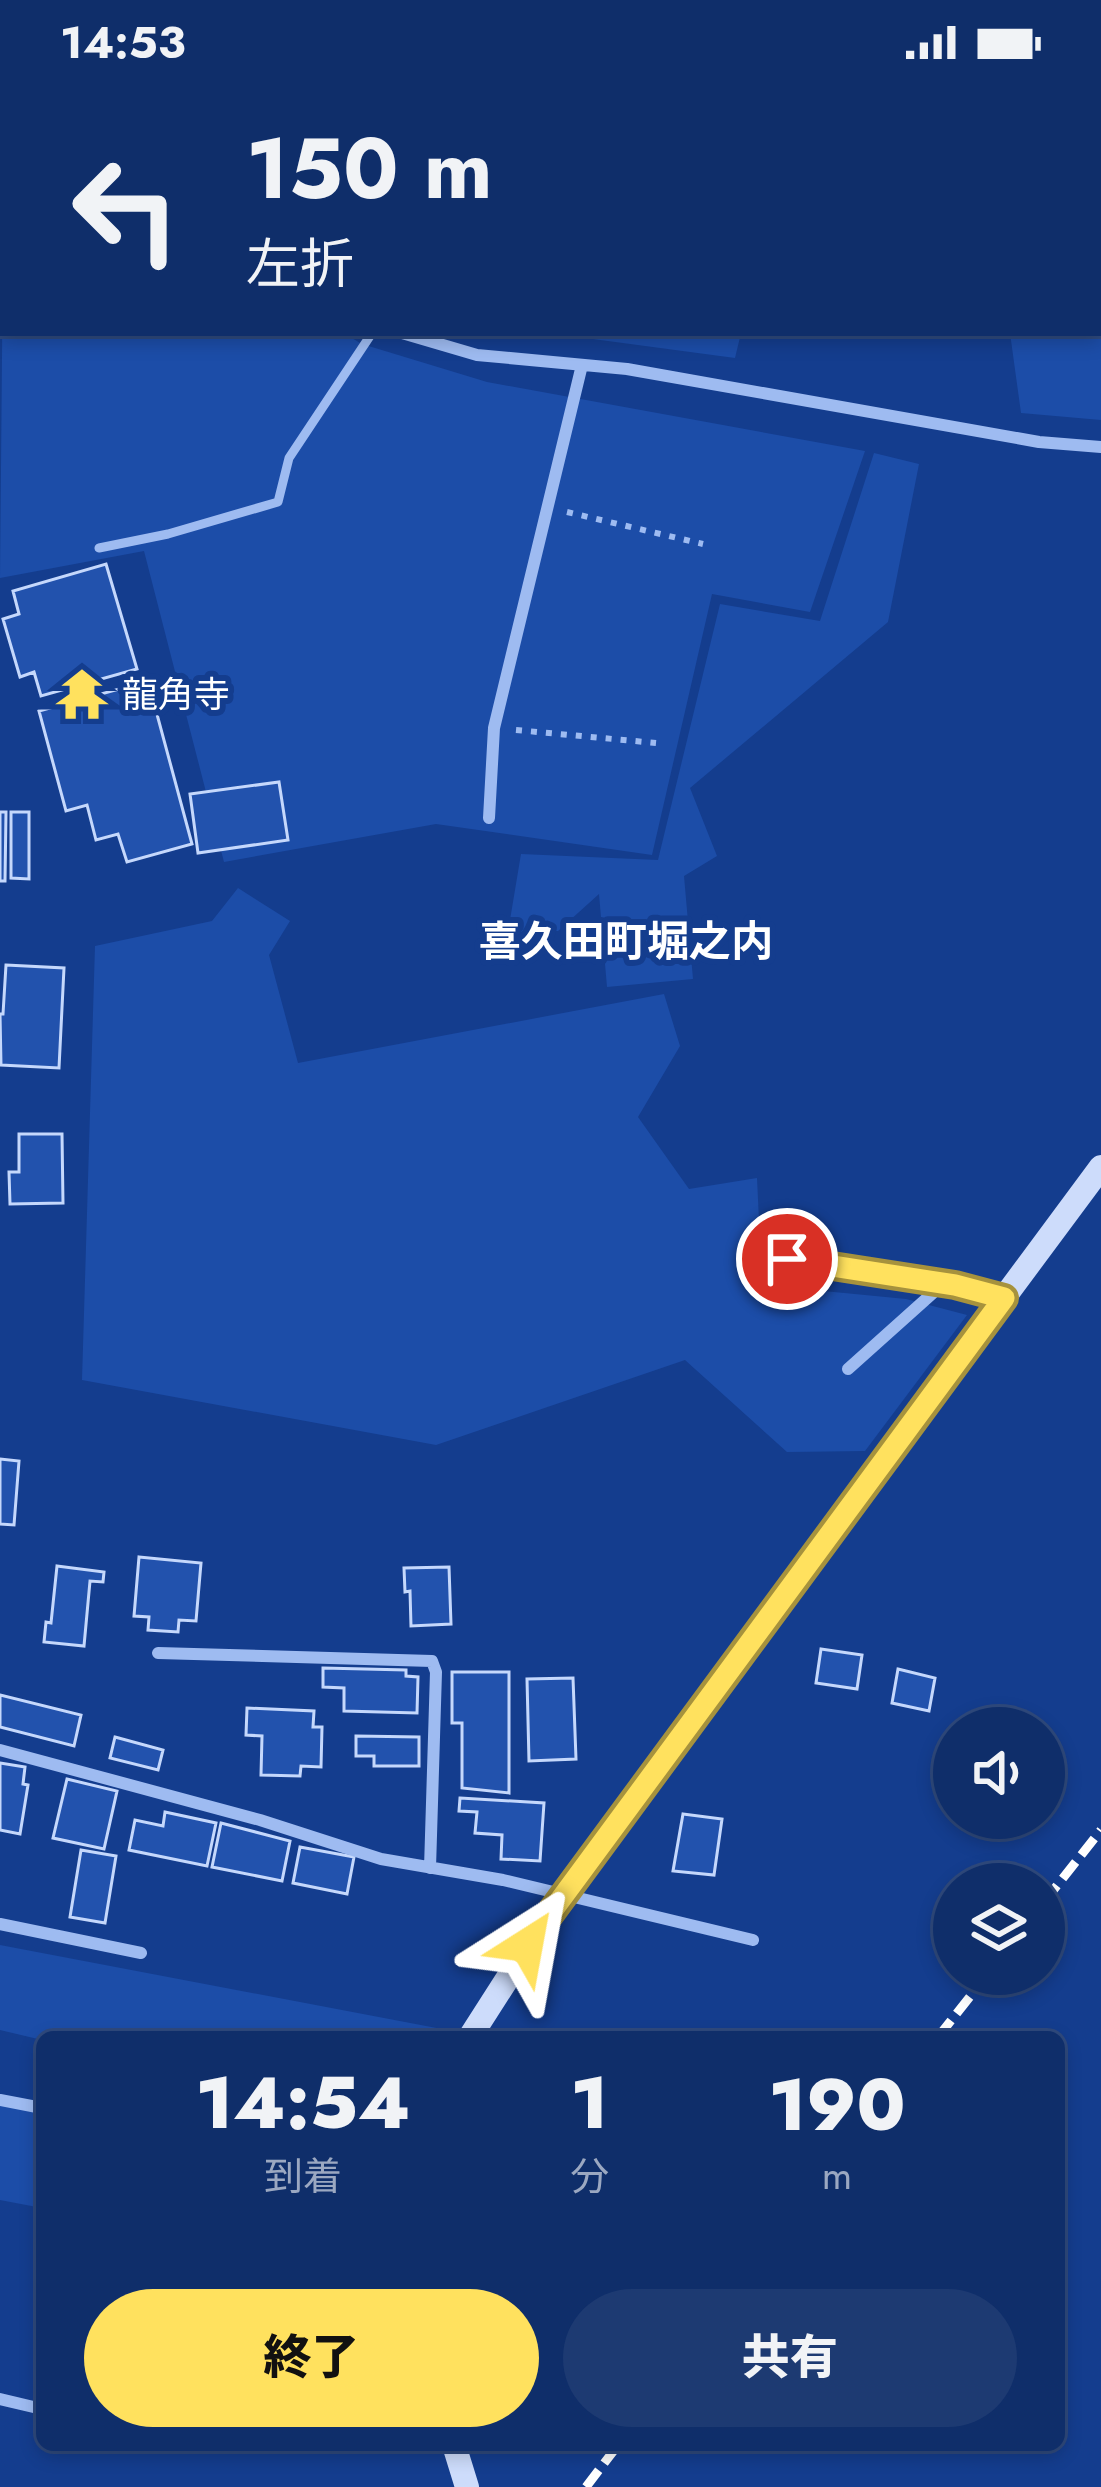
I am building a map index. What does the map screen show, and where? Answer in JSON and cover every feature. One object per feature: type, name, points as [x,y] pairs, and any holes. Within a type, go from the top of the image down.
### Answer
[{"type":"street","points":[[412,336],[477,355],[583,365],[1039,442],[1101,447]]},
{"type":"street","points":[[489,818],[494,728],[583,365]]},
{"type":"street","points":[[474,2031],[561,1894],[1101,1167]]},
{"type":"street","points":[[787,1259],[944,1283],[1004,1298]]},
{"type":"street","points":[[848,1369],[944,1283]]},
{"type":"street","points":[[158,1653],[431,1660],[436,1672],[430,1868]]},
{"type":"street","points":[[0,1750],[381,1858],[753,1940]]},
{"type":"street","points":[[0,1924],[141,1953]]},
{"type":"street","points":[[0,2100],[36,2107]]},
{"type":"street","points":[[0,2399],[36,2408]]},
{"type":"street","points":[[456,2451],[467,2487]]},
{"type":"lane","points":[[99,548],[168,535],[278,502],[289,458],[370,336]]},
{"type":"path","points":[[547,507],[704,544]]},
{"type":"path","points":[[494,728],[656,742]]},
{"type":"shaded area","points":[[2,336],[348,336],[487,382],[865,451],[810,612],[712,594],[652,855],[436,824],[224,862],[144,551],[0,578]]},
{"type":"shaded area","points":[[570,336],[740,336],[735,358]]},
{"type":"shaded area","points":[[1010,336],[1101,336],[1101,420],[1021,413]]},
{"type":"shaded area","points":[[874,453],[919,464],[888,622],[690,788],[717,856],[684,876],[693,979],[607,987],[599,894],[558,931],[508,932],[521,854],[658,860],[720,604],[820,621]]},
{"type":"shaded area","points":[[238,888],[290,921],[269,955],[298,1063],[664,994],[680,1046],[638,1117],[689,1189],[757,1178],[762,1285],[906,1299],[967,1315],[865,1451],[787,1452],[685,1360],[436,1445],[82,1380],[95,946],[212,921]]},
{"type":"shaded area","points":[[0,1945],[447,2030],[36,2031],[36,2039],[0,2030]]},
{"type":"shaded area","points":[[0,2100],[36,2104],[36,2207],[0,2200]]},
{"type":"building","points":[[106,564],[137,669],[41,696],[34,672],[20,677],[3,619],[19,614],[13,591]]},
{"type":"building","points":[[148,681],[192,844],[127,862],[118,834],[96,840],[87,805],[66,811],[39,711]]},
{"type":"building","points":[[279,782],[288,840],[198,853],[190,794]]},
{"type":"building","points":[[0,812],[6,812],[5,881],[0,881]]},
{"type":"building","points":[[11,812],[29,812],[29,879],[11,878]]},
{"type":"building","points":[[6,965],[64,968],[59,1068],[1,1065]]},
{"type":"building","points":[[19,1134],[62,1134],[63,1203],[10,1204],[9,1172],[19,1172]]},
{"type":"building","points":[[0,1459],[19,1461],[14,1525],[0,1524]]},
{"type":"building","points":[[139,1557],[201,1563],[196,1621],[179,1620],[178,1632],[148,1630],[149,1617],[134,1616]]},
{"type":"building","points":[[57,1566],[104,1572],[103,1582],[90,1581],[84,1646],[44,1642],[46,1622],[51,1623]]},
{"type":"building","points":[[449,1567],[451,1624],[411,1626],[404,1568]]},
{"type":"building","points":[[821,1649],[862,1655],[857,1689],[816,1683]]},
{"type":"building","points":[[323,1668],[406,1670],[406,1676],[418,1677],[417,1713],[344,1711],[344,1688],[323,1687]]},
{"type":"building","points":[[898,1669],[935,1678],[929,1711],[892,1703]]},
{"type":"building","points":[[452,1672],[509,1672],[509,1793],[462,1788],[462,1723],[452,1723]]},
{"type":"building","points":[[573,1678],[576,1759],[529,1761],[527,1679]]},
{"type":"building","points":[[0,1695],[81,1715],[74,1746],[0,1727]]},
{"type":"building","points":[[247,1708],[314,1711],[313,1727],[322,1727],[321,1767],[301,1766],[300,1776],[261,1775],[262,1736],[246,1735]]},
{"type":"building","points":[[356,1736],[419,1737],[419,1766],[374,1766],[374,1756],[356,1756]]},
{"type":"building","points":[[115,1737],[163,1750],[158,1770],[110,1758]]},
{"type":"building","points":[[0,1763],[25,1767],[23,1784],[28,1785],[20,1834],[0,1830]]},
{"type":"building","points":[[67,1779],[117,1791],[104,1849],[53,1838]]},
{"type":"building","points":[[460,1798],[544,1803],[540,1861],[501,1859],[502,1835],[475,1833],[477,1812],[459,1811]]},
{"type":"building","points":[[165,1812],[216,1823],[207,1866],[129,1850],[135,1820],[163,1826]]},
{"type":"building","points":[[683,1814],[722,1819],[714,1875],[673,1871]]},
{"type":"building","points":[[221,1823],[290,1841],[282,1881],[212,1867]]},
{"type":"building","points":[[300,1847],[354,1857],[347,1894],[293,1883]]},
{"type":"building","points":[[81,1850],[116,1856],[105,1923],[70,1917]]},
{"type":"railway","points":[[1065,1875],[1101,1830]]},
{"type":"railway","points":[[943,2031],[971,1995]]},
{"type":"railway","points":[[586,2487],[613,2451]]},
{"type":"place","name":"龍角寺","points":[[82,694]]},
{"type":"district","name":"喜久田町堀之内","points":[[626,941]]},
{"type":"route","points":[[527,1945],[1004,1298],[955,1285],[787,1259]]}]
